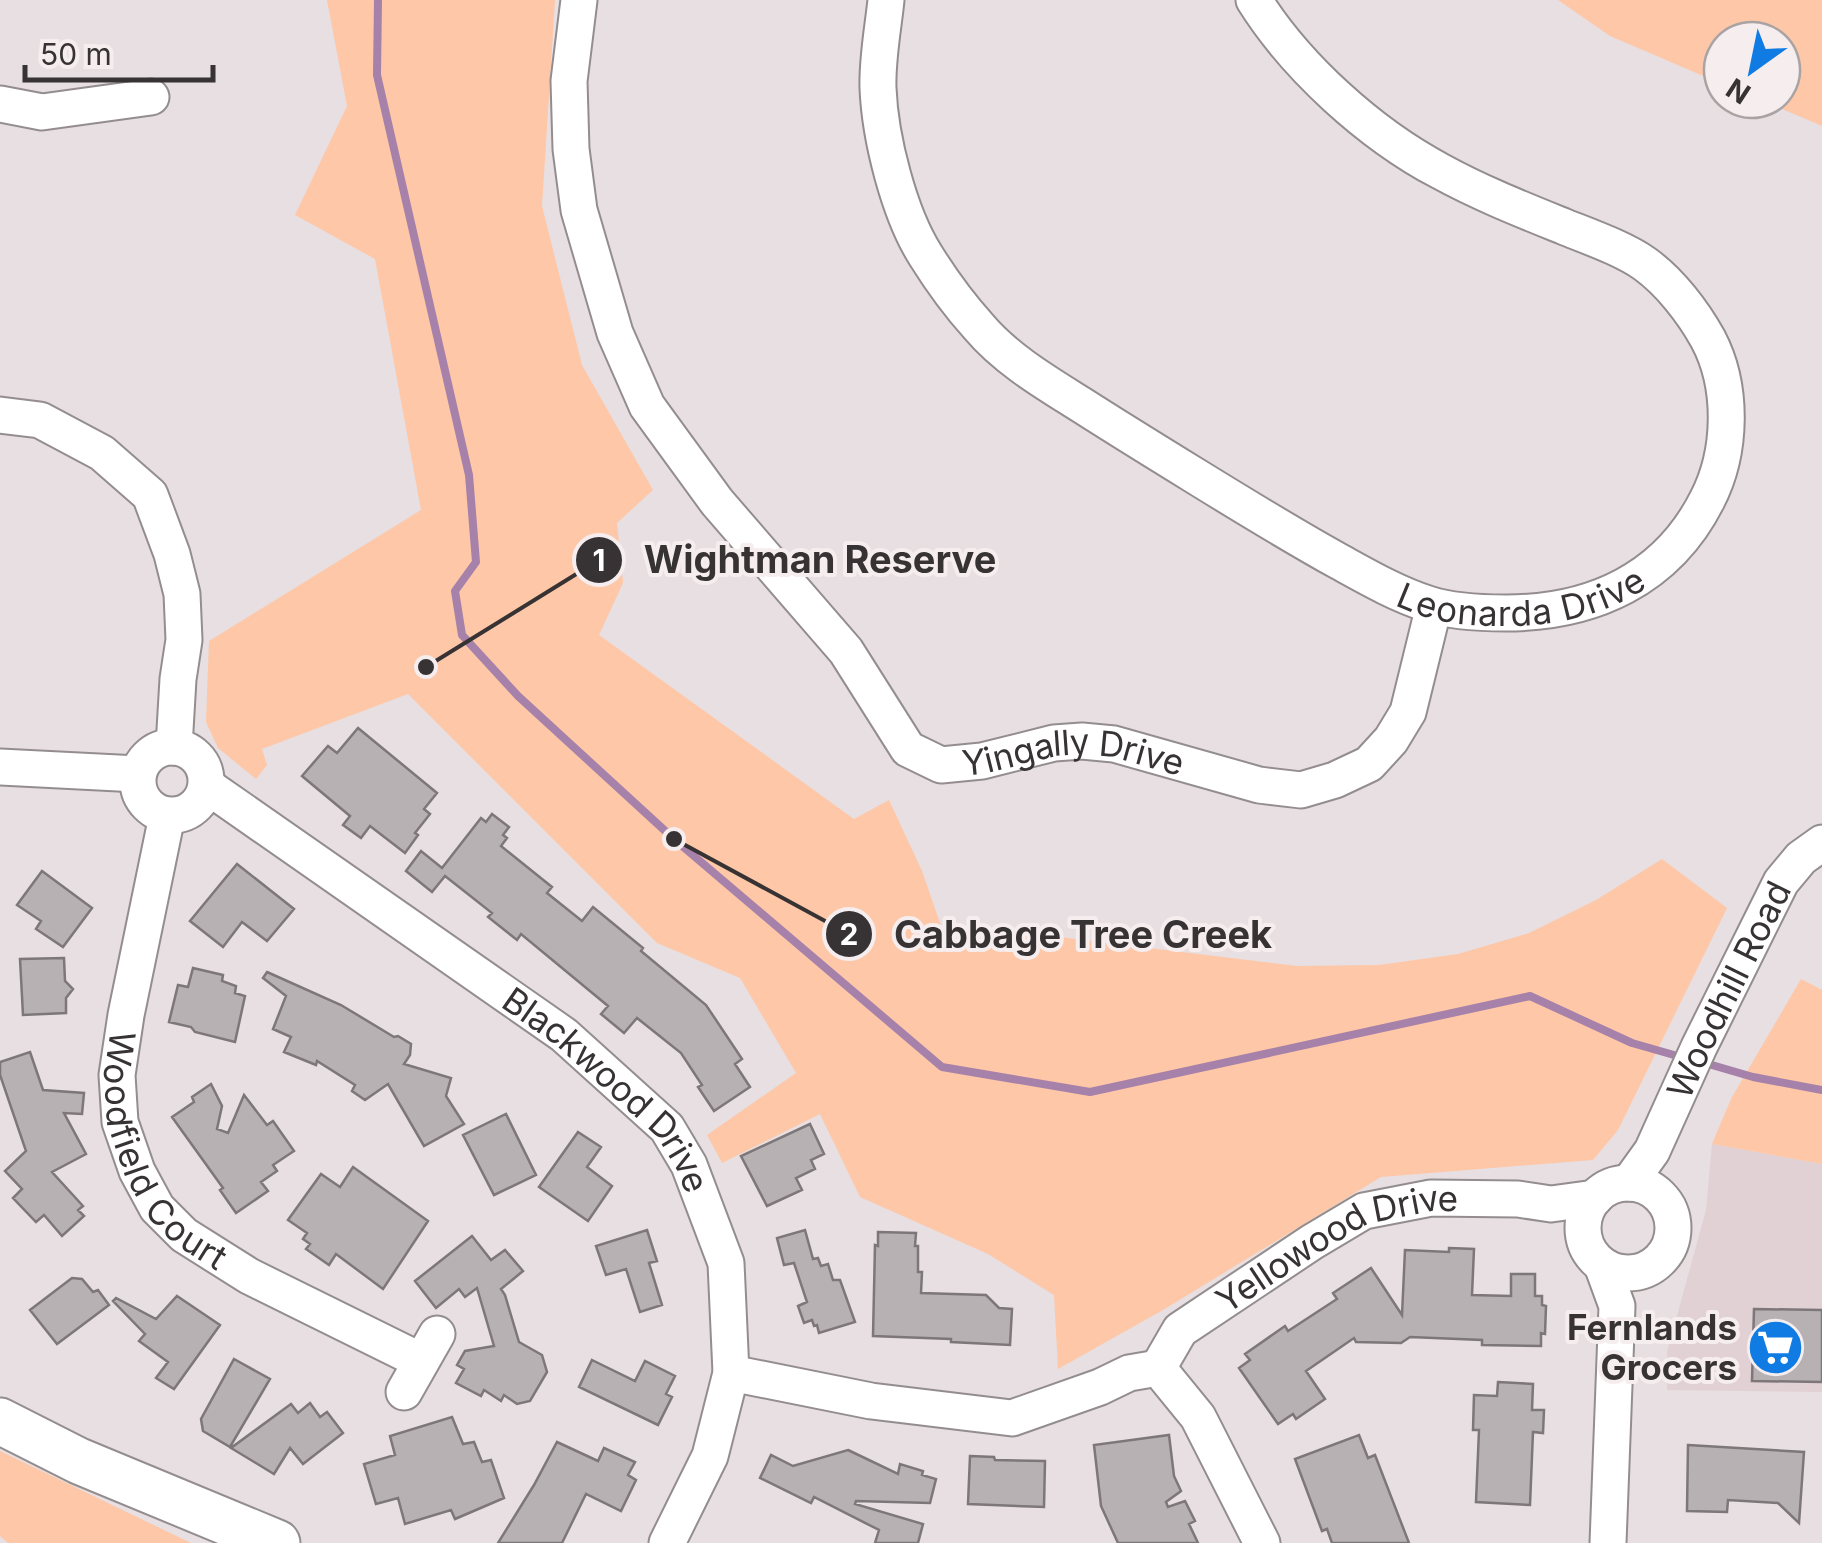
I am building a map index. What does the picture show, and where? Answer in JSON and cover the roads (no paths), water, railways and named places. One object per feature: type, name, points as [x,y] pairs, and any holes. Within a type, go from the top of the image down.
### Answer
[{"type":"main road","points":[[0,1422],[79,1461],[276,1543]]},
{"type":"street","name":"Yingally Drive","points":[[579,0],[568,82],[578,210],[615,333],[646,406],[718,502],[846,651],[908,749],[941,766],[1054,744],[1114,744],[1258,784],[1301,790],[1336,780],[1369,764],[1391,740],[1408,712],[1434,606]]},
{"type":"street","name":"Leonarda Drive","points":[[886,0],[878,86],[890,162],[906,214],[924,254],[981,330],[1035,376],[1228,496],[1387,588],[1434,606],[1487,613],[1536,613],[1612,593],[1643,578],[1694,525],[1715,484],[1724,448],[1726,404],[1721,370],[1708,338],[1678,296],[1645,264],[1481,192],[1434,168],[1382,133],[1334,95],[1292,51],[1254,0]]},
{"type":"street","points":[[0,104],[42,112],[151,96]]},
{"type":"street","points":[[0,415],[40,420],[102,452],[150,495],[182,594],[184,640],[174,747]]},
{"type":"street","points":[[174,747],[195,755],[206,774],[206,786],[198,805],[189,812],[167,816],[147,806],[138,774],[147,757],[174,747]]},
{"type":"street","points":[[0,768],[138,774]]},
{"type":"street","name":"Blackwood Drive","points":[[206,786],[564,1035],[667,1128],[689,1165],[726,1263],[731,1374],[710,1456],[666,1541]]},
{"type":"street","name":"Woodfield Court","points":[[167,816],[117,1075],[120,1122],[137,1171],[157,1208],[184,1235],[249,1276],[421,1362]]},
{"type":"street","name":"Woodhill Road","points":[[1589,1213],[1616,1185],[1640,1187],[1699,1047],[1781,882],[1822,843]]},
{"type":"street","points":[[1589,1213],[1585,1242],[1592,1255],[1618,1269],[1645,1270],[1663,1257],[1673,1236],[1673,1222],[1662,1199],[1640,1187]]},
{"type":"street","name":"Yellowood Drive","points":[[1158,1368],[1180,1330],[1364,1211],[1431,1198],[1518,1199],[1589,1213]]},
{"type":"street","points":[[1608,1543],[1618,1269]]},
{"type":"street","points":[[731,1374],[871,1402],[1012,1418],[1129,1373],[1158,1368],[1198,1417],[1262,1543]]},
{"type":"waterway","points":[[378,0],[377,75],[469,475],[476,562],[455,591],[462,635],[518,696],[674,839],[942,1067],[1090,1092],[1530,996],[1632,1043],[1681,1057]]},
{"type":"waterway","points":[[1705,1063],[1822,1090]]},
{"type":"place","name":"Wightman Reserve","points":[[426,667]]},
{"type":"place","name":"Cabbage Tree Creek","points":[[674,839]]},
{"type":"place","name":"Fernlands Grocers","points":[[1776,1347]]}]
